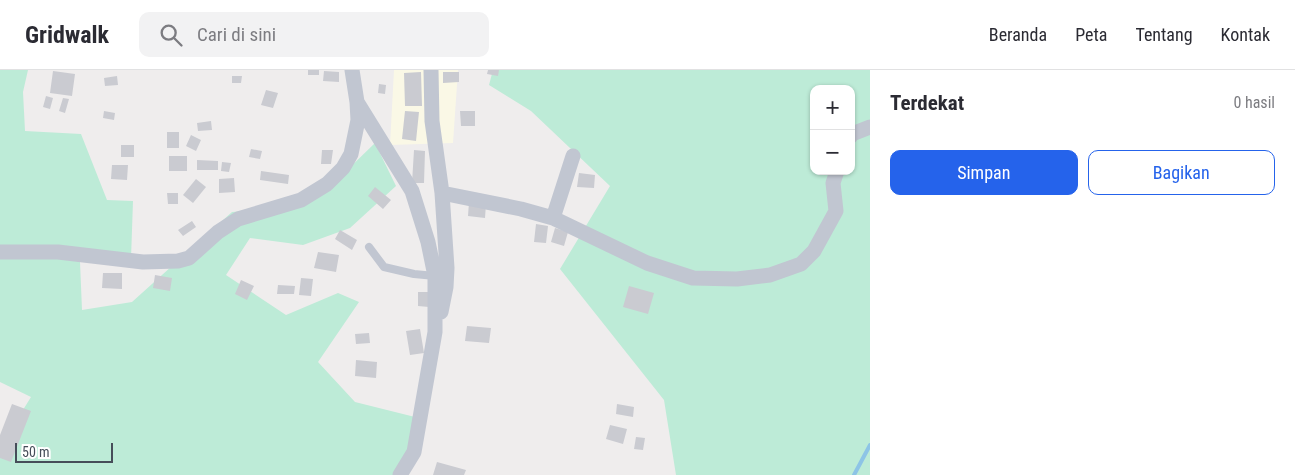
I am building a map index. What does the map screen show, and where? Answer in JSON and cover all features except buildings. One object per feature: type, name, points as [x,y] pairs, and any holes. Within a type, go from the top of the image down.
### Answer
[{"type":"street","points":[[0,252],[58,252],[143,262],[178,262],[189,258],[218,232],[238,220],[301,200],[328,184],[343,168],[351,154],[358,120],[352,70]]},
{"type":"street","points":[[402,474],[414,452],[435,332],[446,287],[447,268],[442,194],[432,121],[431,70]]},
{"type":"street","points":[[357,102],[412,191],[428,242],[435,276],[435,332]]},
{"type":"street","points":[[855,133],[870,127]]},
{"type":"street","points":[[553,218],[572,156]]},
{"type":"street","points":[[442,194],[553,218],[648,263],[693,278],[737,280],[770,275],[801,264],[814,251],[836,211],[833,183],[836,175]]},
{"type":"lane","points":[[369,247],[384,267],[414,274],[435,276]]},
{"type":"shaded area","points":[[394,70],[458,70],[453,143],[390,145]]},
{"type":"green space","points":[[0,70],[28,70],[23,92],[25,131],[81,134],[107,200],[133,201],[131,259],[80,262],[82,310],[132,302],[232,212],[290,208],[339,178],[375,143],[396,186],[350,228],[303,245],[250,238],[226,275],[286,315],[338,293],[359,302],[318,362],[355,402],[423,419],[415,451],[393,475],[0,475],[0,447],[31,397],[0,382]]},
{"type":"green space","points":[[493,70],[870,70],[870,475],[676,475],[664,400],[560,269],[610,186],[531,111],[489,85]]},
{"type":"waterway","points":[[854,475],[870,445]]}]
